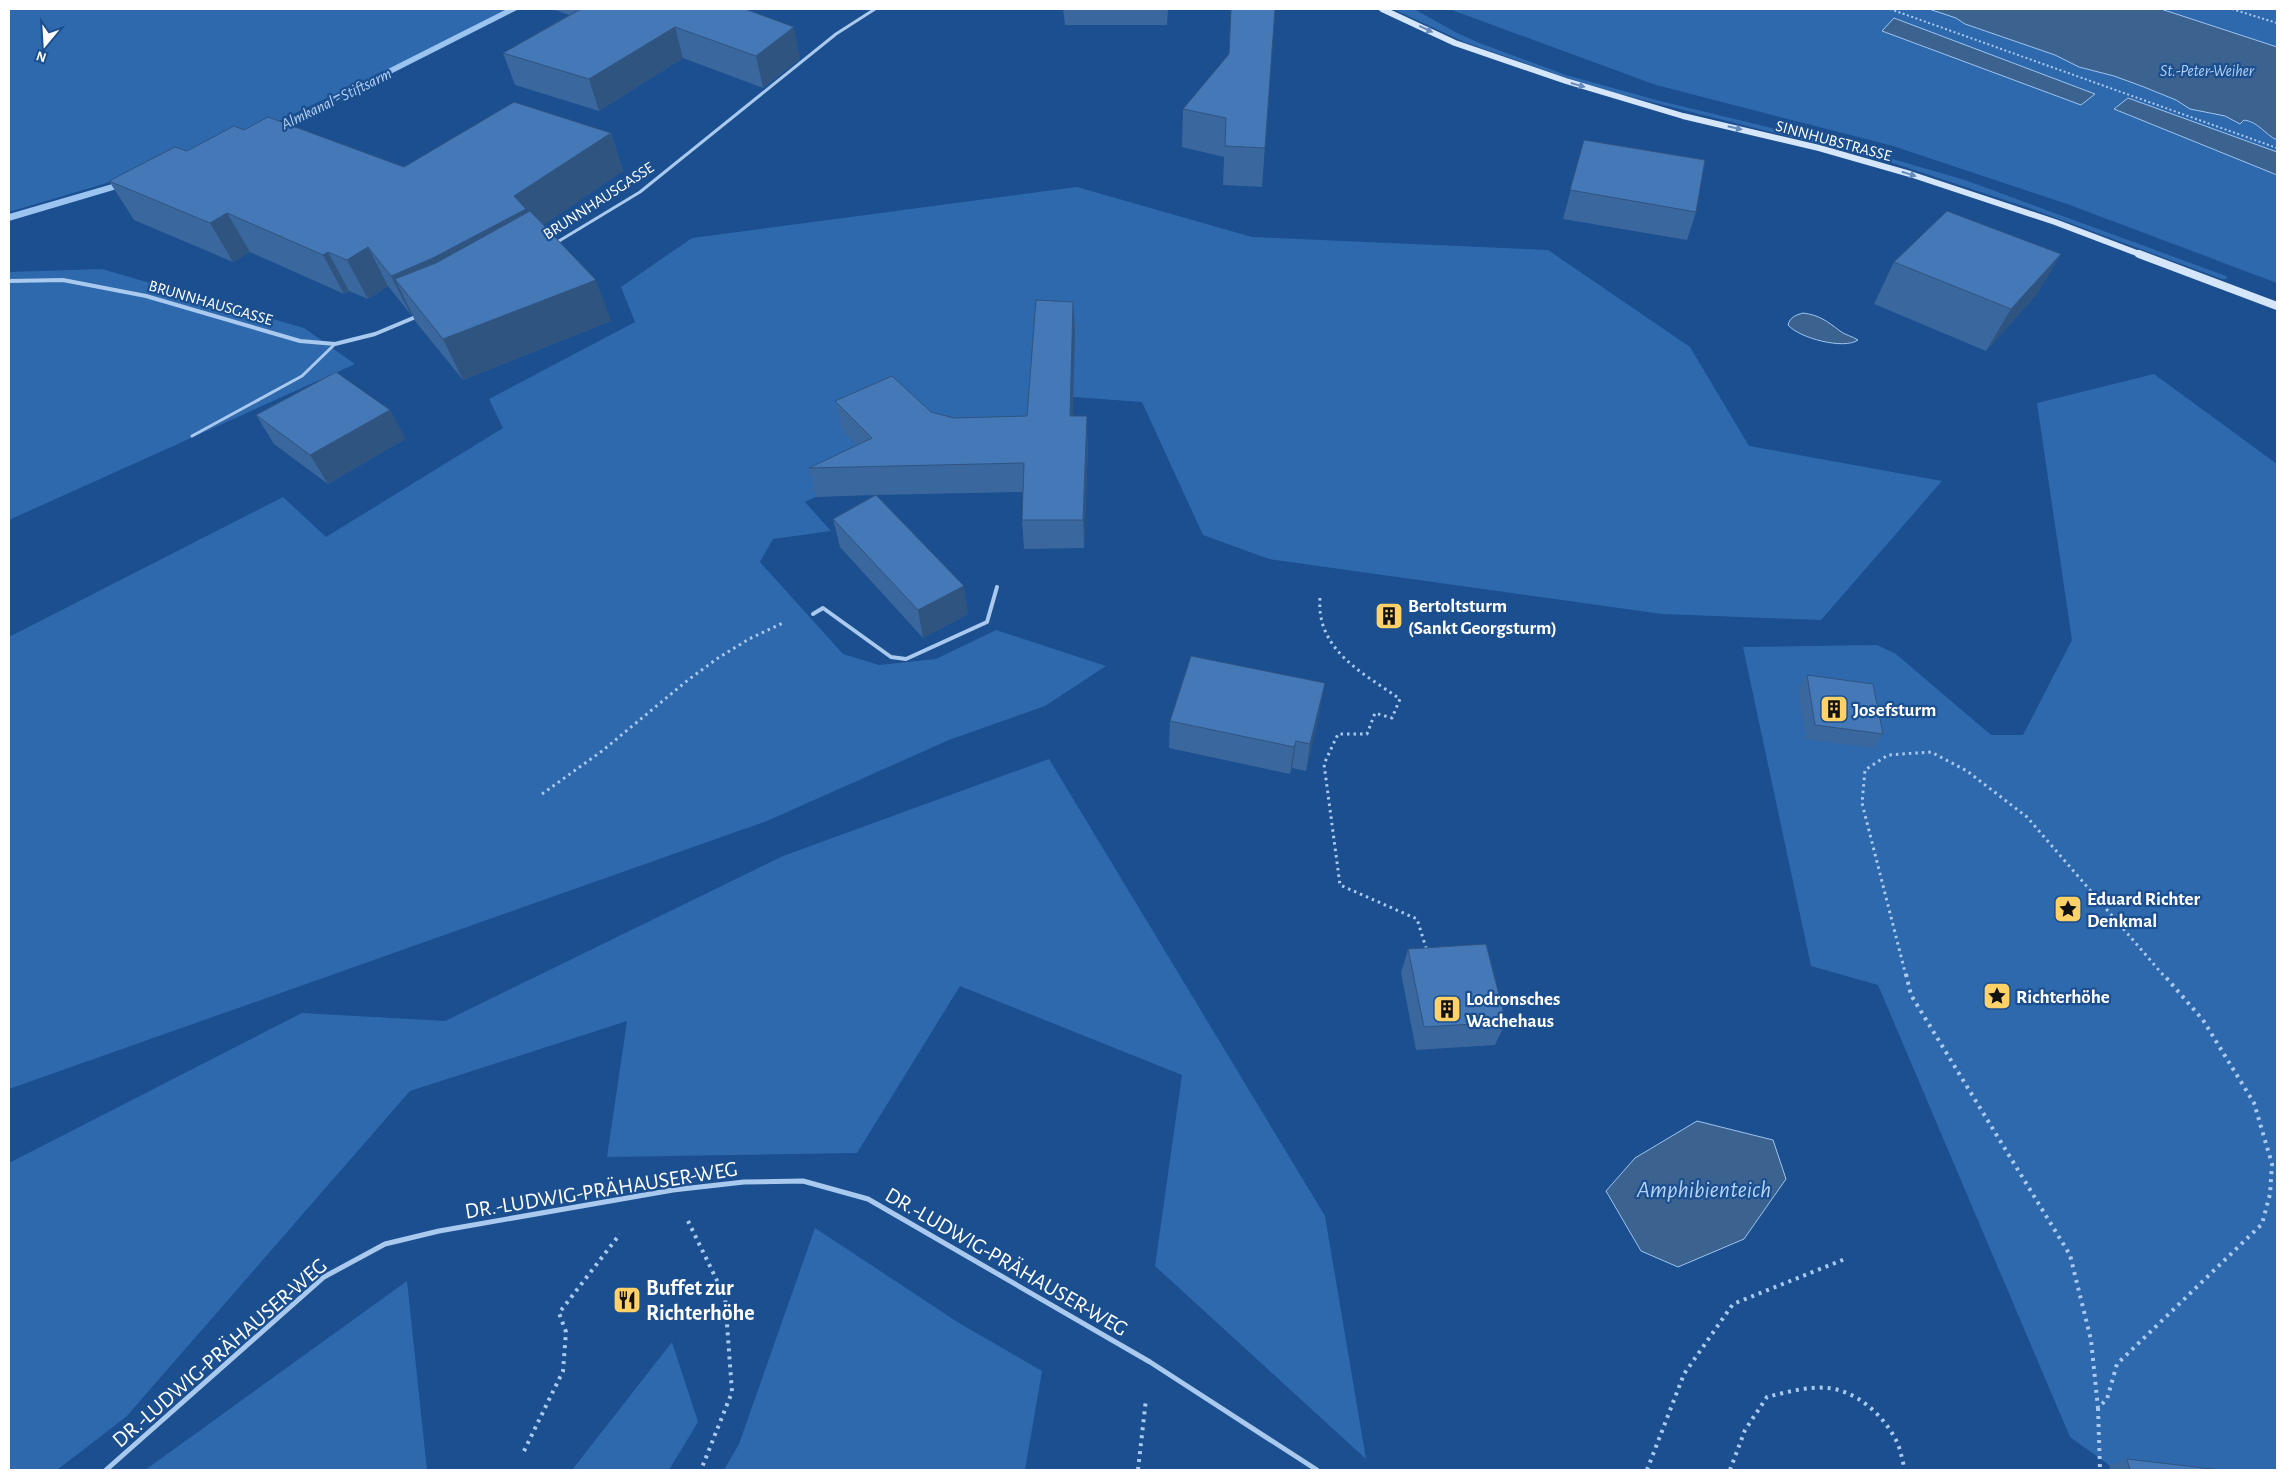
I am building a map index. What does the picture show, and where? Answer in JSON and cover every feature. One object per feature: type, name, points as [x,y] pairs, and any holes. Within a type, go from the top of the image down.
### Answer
[{"type":"street","name":"BRUNNHAUSGASSE","points":[[551,246],[640,192],[836,34],[875,9]]},
{"type":"street","name":"SINNHUBSTRASSE","points":[[1382,9],[1455,43],[1566,81],[1683,116],[1819,148],[1910,174],[2054,222],[2277,306]]},
{"type":"street","name":"BRUNNHAUSGASSE","points":[[9,281],[72,282],[146,296],[300,340],[335,344],[376,334],[427,312]]},
{"type":"lane","points":[[192,436],[302,376],[335,344]]},
{"type":"lane","points":[[813,614],[823,608],[891,657],[906,659],[988,622],[997,587]]},
{"type":"lane","name":"DR.-LUDWIG-PRÄHAUSER-WEG","points":[[106,1470],[324,1276],[385,1244],[439,1231],[673,1190],[744,1182],[804,1181],[868,1199],[1150,1362],[1317,1470]]},
{"type":"path","points":[[1890,9],[2058,71],[2277,148]]},
{"type":"path","points":[[2232,9],[2277,24]]},
{"type":"path","points":[[1320,598],[1319,614],[1323,631],[1343,658],[1400,699],[1392,718],[1375,713],[1367,734],[1338,734],[1324,764],[1340,885],[1417,920],[1428,954]]},
{"type":"path","points":[[542,794],[566,780],[655,706],[728,651],[761,632],[813,614]]},
{"type":"path","points":[[2098,1408],[2107,1399],[2117,1364],[2262,1224],[2270,1194],[2272,1164],[2254,1103],[2203,1020],[2026,817],[1968,771],[1931,752],[1888,755],[1865,770],[1862,803],[1911,995],[2070,1255],[2090,1340],[2098,1408],[2100,1470]]},
{"type":"path","points":[[673,1190],[725,1297],[732,1392],[701,1470]]},
{"type":"path","points":[[524,1451],[563,1371],[566,1332],[559,1313],[651,1194]]},
{"type":"path","points":[[1647,1470],[1684,1374],[1733,1304],[1845,1258]]},
{"type":"path","points":[[1138,1470],[1150,1362]]},
{"type":"path","points":[[1730,1470],[1745,1430],[1767,1397],[1801,1389],[1830,1388],[1856,1395],[1878,1417],[1895,1438],[1905,1470]]},
{"type":"shaded area","points":[[9,9],[508,9],[218,150],[9,212]]},
{"type":"shaded area","points":[[1393,9],[1414,9],[1457,33],[1482,44],[1566,75],[1660,101],[1858,149],[1965,180],[2226,276],[2227,279],[2222,279],[2029,208],[1887,161],[1596,88],[1464,42]]},
{"type":"shaded area","points":[[1449,9],[2277,9],[2277,283],[2067,204],[1893,146],[1656,85]]},
{"type":"shaded area","points":[[1077,187],[1252,237],[1548,250],[1690,347],[1749,446],[1942,481],[1821,620],[1662,614],[1269,559],[1203,535],[1142,402],[1073,397],[1033,397],[1029,445],[878,467],[805,502],[831,531],[773,539],[760,562],[843,654],[879,665],[936,659],[996,630],[1106,666],[1045,706],[949,740],[767,821],[9,1089],[9,637],[283,497],[326,537],[503,428],[489,399],[635,322],[621,287],[692,238]]},
{"type":"shaded area","points":[[102,269],[304,328],[355,364],[9,520],[9,272]]},
{"type":"shaded area","points":[[2154,374],[2277,464],[2277,1470],[2154,1470],[2109,1465],[2070,1437],[1878,985],[1811,966],[1743,647],[1877,645],[1896,654],[1991,735],[2023,735],[2072,640],[2037,403]]},
{"type":"shaded area","points":[[1049,759],[1325,1216],[1366,1459],[1155,1266],[1182,1075],[960,986],[857,1153],[607,1157],[627,1021],[410,1091],[126,1417],[57,1470],[9,1470],[9,1163],[302,1013],[445,1021],[783,856]]},
{"type":"shaded area","points":[[815,1228],[959,1323],[1042,1371],[1025,1470],[724,1470],[739,1444]]},
{"type":"shaded area","points":[[407,1281],[427,1470],[145,1470]]},
{"type":"shaded area","points":[[672,1342],[698,1422],[669,1470],[572,1470]]},
{"type":"water","name":"St.-Peter-Weiher","points":[[1929,9],[2161,9],[2277,47],[2277,140],[2249,121],[2244,120],[2240,124],[2225,116],[2190,109],[2176,100],[2144,87],[2114,76],[2079,67],[2055,55],[1965,24],[1956,18]]},
{"type":"water","points":[[1894,18],[2095,94],[2081,105],[1882,31]]},
{"type":"water","points":[[2128,98],[2277,152],[2277,175],[2114,109]]},
{"type":"water","points":[[1803,313],[1823,319],[1858,340],[1843,344],[1833,343],[1802,334],[1788,325],[1792,318]]},
{"type":"water","name":"Amphibienteich","points":[[1697,1121],[1773,1140],[1786,1179],[1744,1239],[1678,1267],[1641,1251],[1606,1191],[1635,1158]]},
{"type":"building","points":[[581,9],[745,9],[794,27],[756,56],[675,27],[589,79],[503,53]]},
{"type":"building","points":[[1231,9],[1275,9],[1265,148],[1225,146],[1226,118],[1183,109],[1229,54]]},
{"type":"building","points":[[514,102],[611,133],[514,196],[526,209],[433,258],[391,276],[368,247],[347,260],[328,252],[323,255],[227,213],[210,223],[109,181],[175,147],[187,151],[234,126],[244,130],[268,117],[404,167]]},
{"type":"building","points":[[1584,140],[1705,160],[1696,212],[1570,190]]},
{"type":"building","points":[[530,211],[596,280],[443,339],[395,279],[436,263]]},
{"type":"building","points":[[1947,211],[2061,254],[2011,309],[1894,262]]},
{"type":"building","points":[[1036,300],[1073,302],[1070,416],[1087,416],[1083,520],[1022,520],[1024,463],[809,468],[872,438],[835,401],[892,376],[931,412],[954,418],[1027,416]]},
{"type":"building","points":[[336,372],[390,410],[310,455],[256,415]]},
{"type":"building","points":[[876,495],[964,586],[918,610],[833,519]]},
{"type":"building","points":[[1191,656],[1325,683],[1310,744],[1296,741],[1294,747],[1170,721]]},
{"type":"building","points":[[1807,675],[1873,684],[1883,734],[1815,725]]},
{"type":"building","points":[[1486,944],[1506,1022],[1424,1027],[1408,949]]},
{"type":"building","points":[[2127,1459],[2221,1470],[2130,1470]]},
{"type":"waterway","name":"Almkanal - Stiftsarm","points":[[266,133],[514,9]]},
{"type":"waterway","name":"Almkanal - Stiftsarm","points":[[9,218],[133,181]]},
{"type":"place","name":"Bertoltsturm (Sankt Georgsturm)","points":[[1389,616]]},
{"type":"place","name":"Josefsturm","points":[[1834,709]]},
{"type":"place","name":"Eduard Richter Denkmal","points":[[2068,909]]},
{"type":"place","name":"Richterhöhe","points":[[1997,996]]},
{"type":"place","name":"Lodronsches Wachehaus","points":[[1447,1009]]},
{"type":"place","name":"Buffet zur Richterhöhe","points":[[627,1300]]}]
